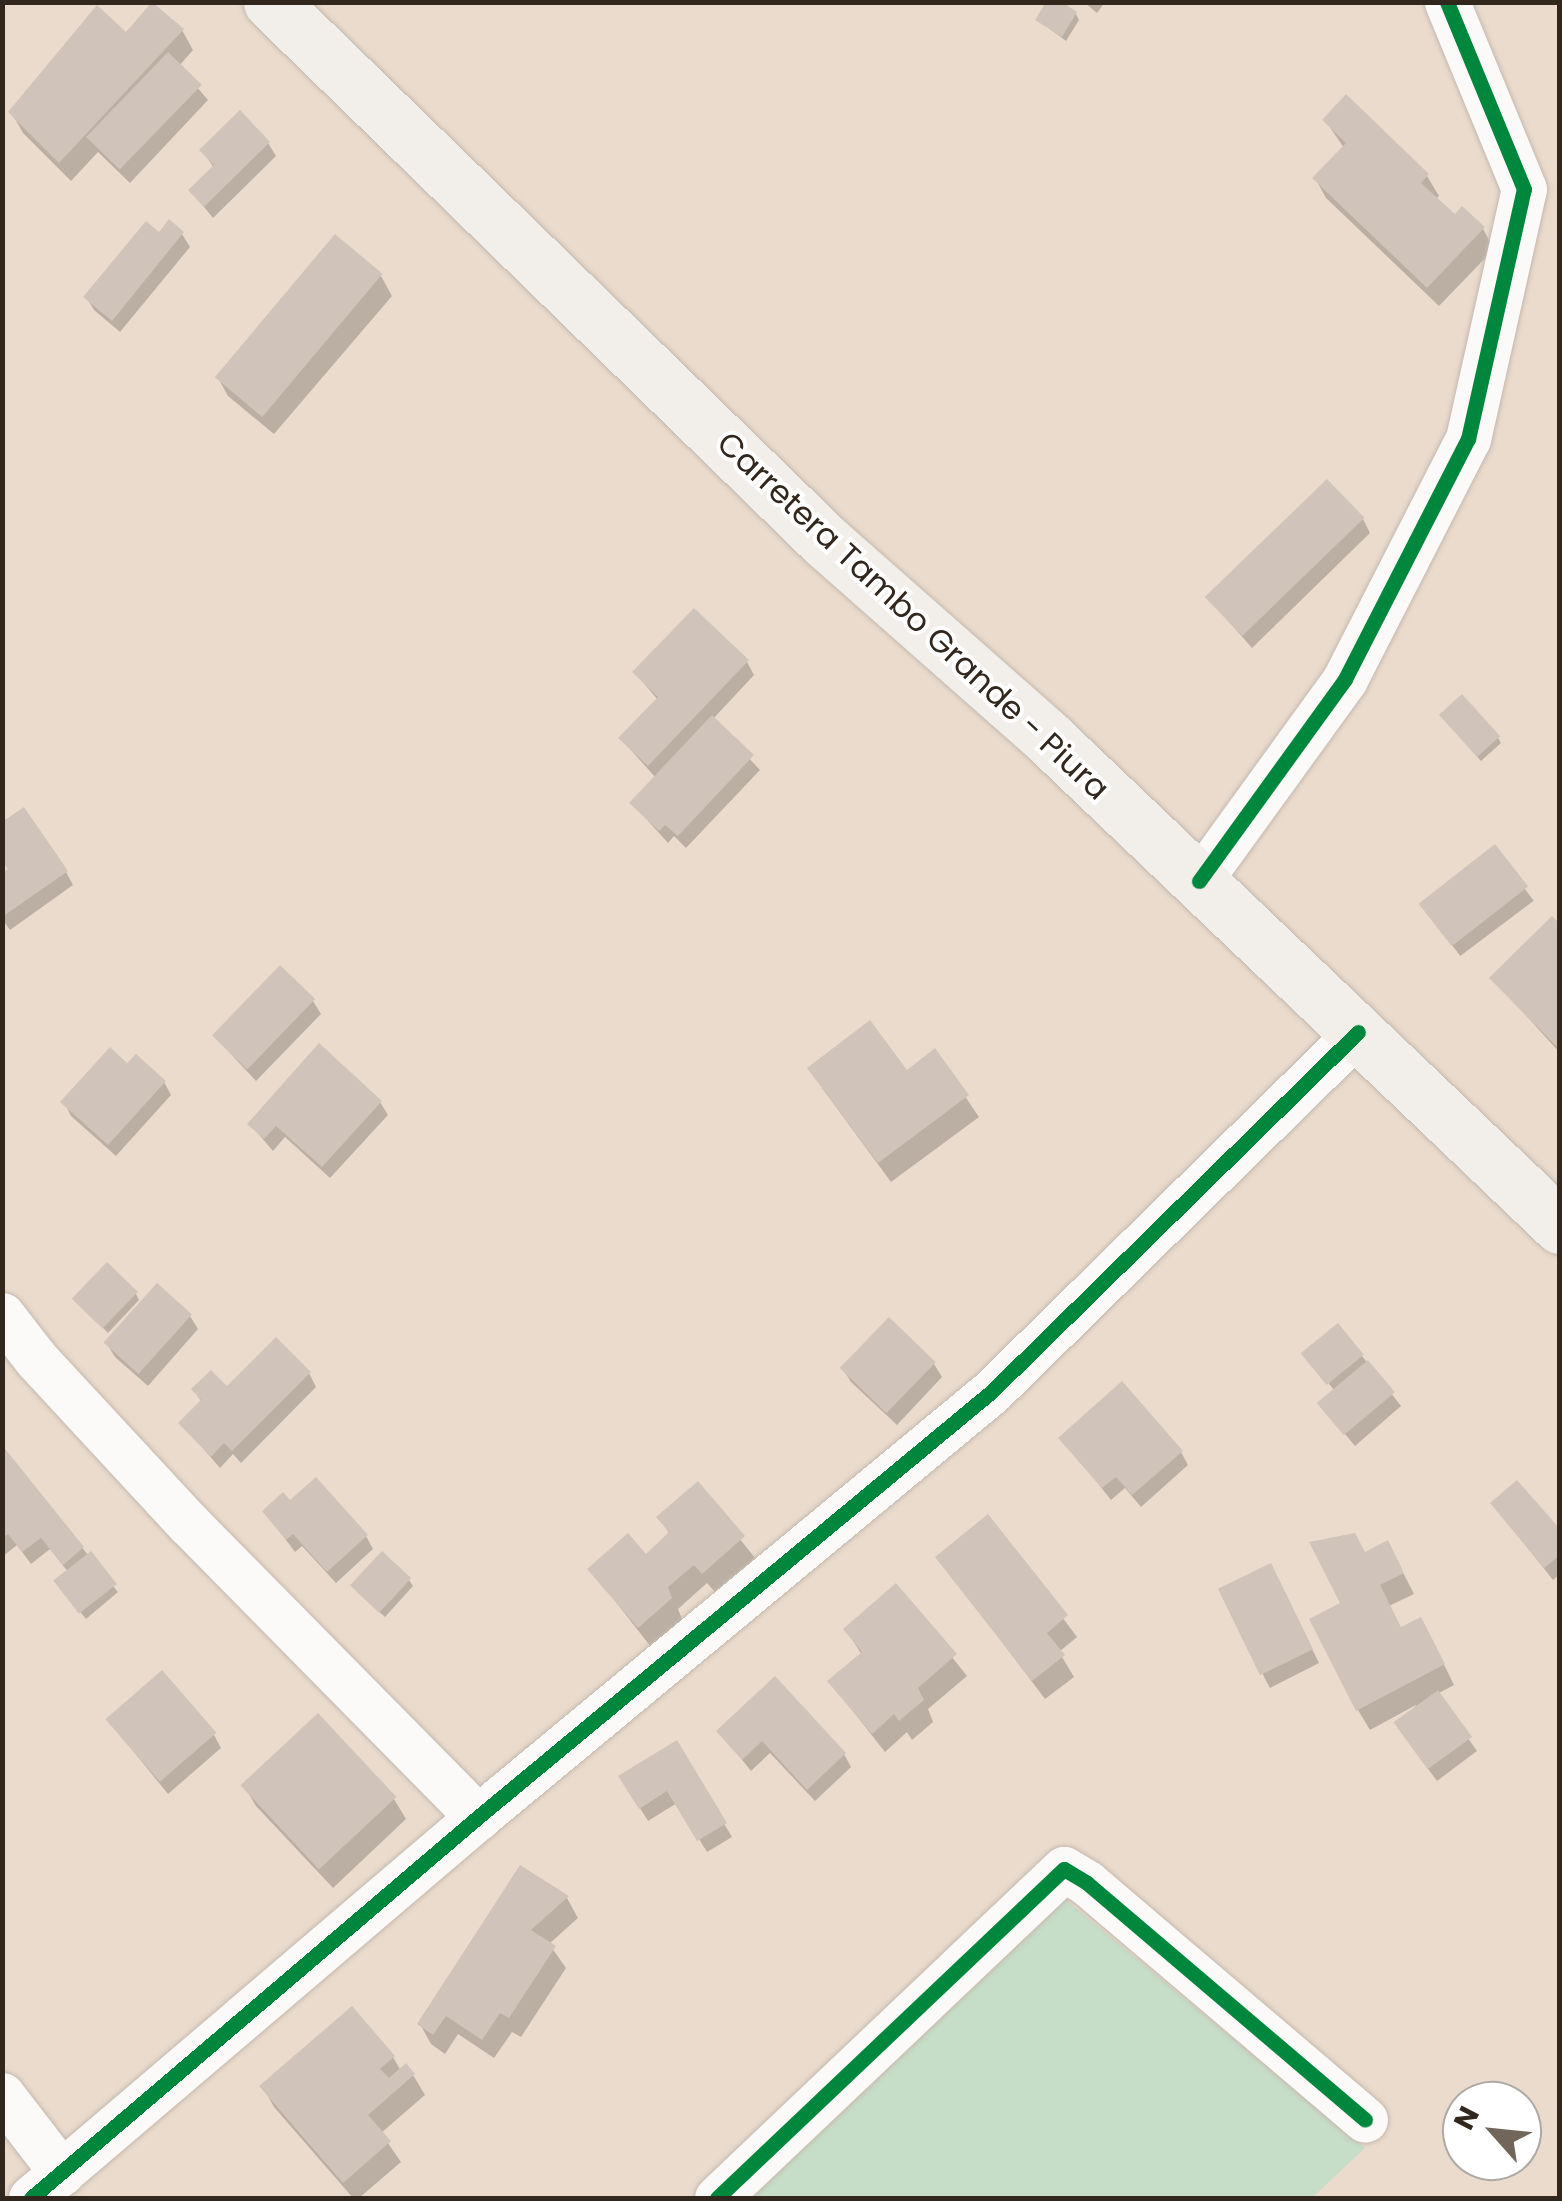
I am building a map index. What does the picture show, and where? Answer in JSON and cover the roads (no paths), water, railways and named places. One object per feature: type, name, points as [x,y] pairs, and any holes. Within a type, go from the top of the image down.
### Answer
[{"type":"main road","name":"Carretera Tambo Grande - Piura","points":[[271,2],[824,540],[1045,735],[1560,1226]]},
{"type":"street","points":[[1199,881],[1345,679],[1468,439],[1524,189],[1446,2]]},
{"type":"street","points":[[2,2095],[47,2186],[478,1816],[991,1392],[1358,1032]]},
{"type":"street","points":[[2,1314],[36,1359],[189,1524],[478,1816]]},
{"type":"street","points":[[717,2198],[1064,1869],[1088,1883],[1365,2120]]}]
